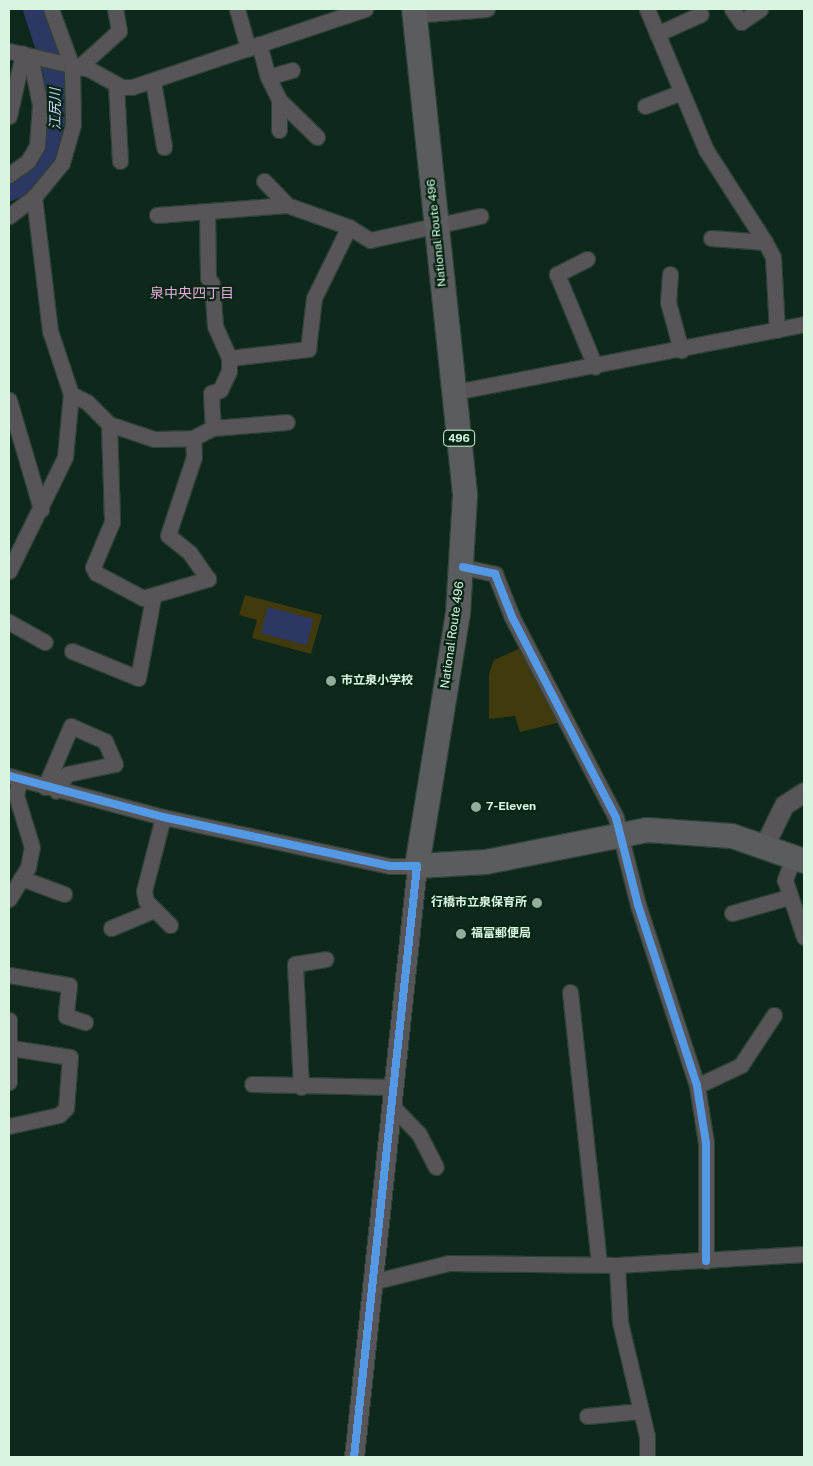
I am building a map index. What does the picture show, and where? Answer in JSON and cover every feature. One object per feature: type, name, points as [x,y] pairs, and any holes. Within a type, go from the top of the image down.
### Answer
[{"type":"highway","name":"National Route 496","points":[[414,12],[465,496],[463,567],[417,866]]},
{"type":"highway","points":[[417,866],[486,862],[620,832],[699,832],[765,844],[799,859]]},
{"type":"street","points":[[9,216],[34,197],[62,163],[72,125],[75,67],[51,9]]},
{"type":"street","points":[[75,67],[119,31],[116,9]]},
{"type":"street","points":[[237,9],[279,100],[317,137]]},
{"type":"street","points":[[21,54],[75,67],[116,85],[132,87],[365,9]]},
{"type":"street","points":[[414,12],[487,9]]},
{"type":"street","points":[[647,9],[706,150],[765,242],[773,258],[777,330]]},
{"type":"street","points":[[732,9],[741,22],[760,9]]},
{"type":"street","points":[[657,34],[700,14]]},
{"type":"street","points":[[9,116],[21,54]]},
{"type":"street","points":[[9,175],[28,161],[37,146],[40,105],[21,54]]},
{"type":"street","points":[[268,77],[292,70]]},
{"type":"street","points":[[153,81],[164,146]]},
{"type":"street","points":[[116,85],[120,161]]},
{"type":"street","points":[[645,106],[681,92]]},
{"type":"street","points":[[279,100],[279,130]]},
{"type":"street","points":[[264,181],[287,205]]},
{"type":"street","points":[[9,571],[65,457],[71,394],[50,330],[34,197]]},
{"type":"street","points":[[157,215],[287,205],[349,227],[370,240],[437,228],[480,216]]},
{"type":"street","points":[[207,211],[208,278],[212,284],[215,326],[229,358],[229,371],[220,390],[210,393],[213,428]]},
{"type":"street","points":[[229,358],[308,349],[314,298],[349,227]]},
{"type":"street","points":[[711,238],[765,242]]},
{"type":"street","points":[[587,259],[557,274],[595,366]]},
{"type":"street","points":[[670,274],[668,302],[681,350]]},
{"type":"street","points":[[455,392],[681,350],[804,324]]},
{"type":"street","points":[[71,394],[87,402],[109,424],[154,439],[193,438],[213,428],[287,422]]},
{"type":"street","points":[[9,400],[41,509]]},
{"type":"street","points":[[109,424],[112,522],[93,567],[96,573],[143,598],[153,598],[208,579],[190,552],[168,536],[194,457],[193,438]]},
{"type":"street","points":[[463,567],[495,574],[512,617],[620,832],[638,905],[697,1086],[706,1143],[706,1261]]},
{"type":"street","points":[[72,651],[138,678],[153,598]]},
{"type":"street","points":[[9,622],[45,642]]},
{"type":"street","points":[[71,726],[105,740],[115,764],[66,774],[50,789],[71,726]]},
{"type":"street","points":[[9,899],[21,878],[32,847],[12,798],[14,778],[50,789],[163,817],[390,866],[417,866],[354,1457]]},
{"type":"street","points":[[765,844],[784,805],[804,792]]},
{"type":"street","points":[[163,817],[144,891],[154,910],[170,925]]},
{"type":"street","points":[[799,859],[785,880],[789,897],[804,937]]},
{"type":"street","points":[[21,878],[64,894]]},
{"type":"street","points":[[732,913],[789,897]]},
{"type":"street","points":[[111,928],[154,910]]},
{"type":"street","points":[[301,1087],[295,964],[326,959]]},
{"type":"street","points":[[9,975],[69,985],[66,1016],[84,1022]]},
{"type":"street","points":[[570,992],[599,1263]]},
{"type":"street","points":[[697,1086],[741,1065],[774,1015]]},
{"type":"street","points":[[9,1020],[12,1048],[9,1082]]},
{"type":"street","points":[[9,1126],[59,1115],[66,1108],[70,1057],[12,1048]]},
{"type":"street","points":[[252,1084],[392,1096],[419,1134],[436,1167]]},
{"type":"street","points":[[372,1282],[449,1263],[599,1263],[616,1265],[804,1254]]},
{"type":"street","points":[[616,1265],[620,1322],[641,1411],[647,1457]]},
{"type":"street","points":[[587,1416],[641,1411]]},
{"type":"shaded area","points":[[245,595],[322,615],[311,654],[252,638],[257,620],[239,615]]},
{"type":"shaded area","points":[[523,647],[561,722],[520,732],[515,716],[489,719],[489,674],[494,660]]},
{"type":"water","points":[[268,607],[313,619],[306,645],[261,633]]},
{"type":"waterway","name":"江尻川","points":[[9,190],[29,182],[55,142],[55,74],[34,9]]},
{"type":"cycle path","points":[[463,567],[495,574],[512,617],[616,818],[638,905],[697,1086],[706,1143],[706,1261]]},
{"type":"cycle path","points":[[9,776],[163,817],[390,866],[417,866],[354,1457]]},
{"type":"place","name":"市立泉小学校","points":[[331,681]]},
{"type":"place","name":"7-Eleven","points":[[476,807]]},
{"type":"place","name":"行橋市立泉保育所","points":[[537,903]]},
{"type":"place","name":"福富郵便局","points":[[461,934]]},
{"type":"district","name":"泉中央四丁目","points":[[192,293]]}]
